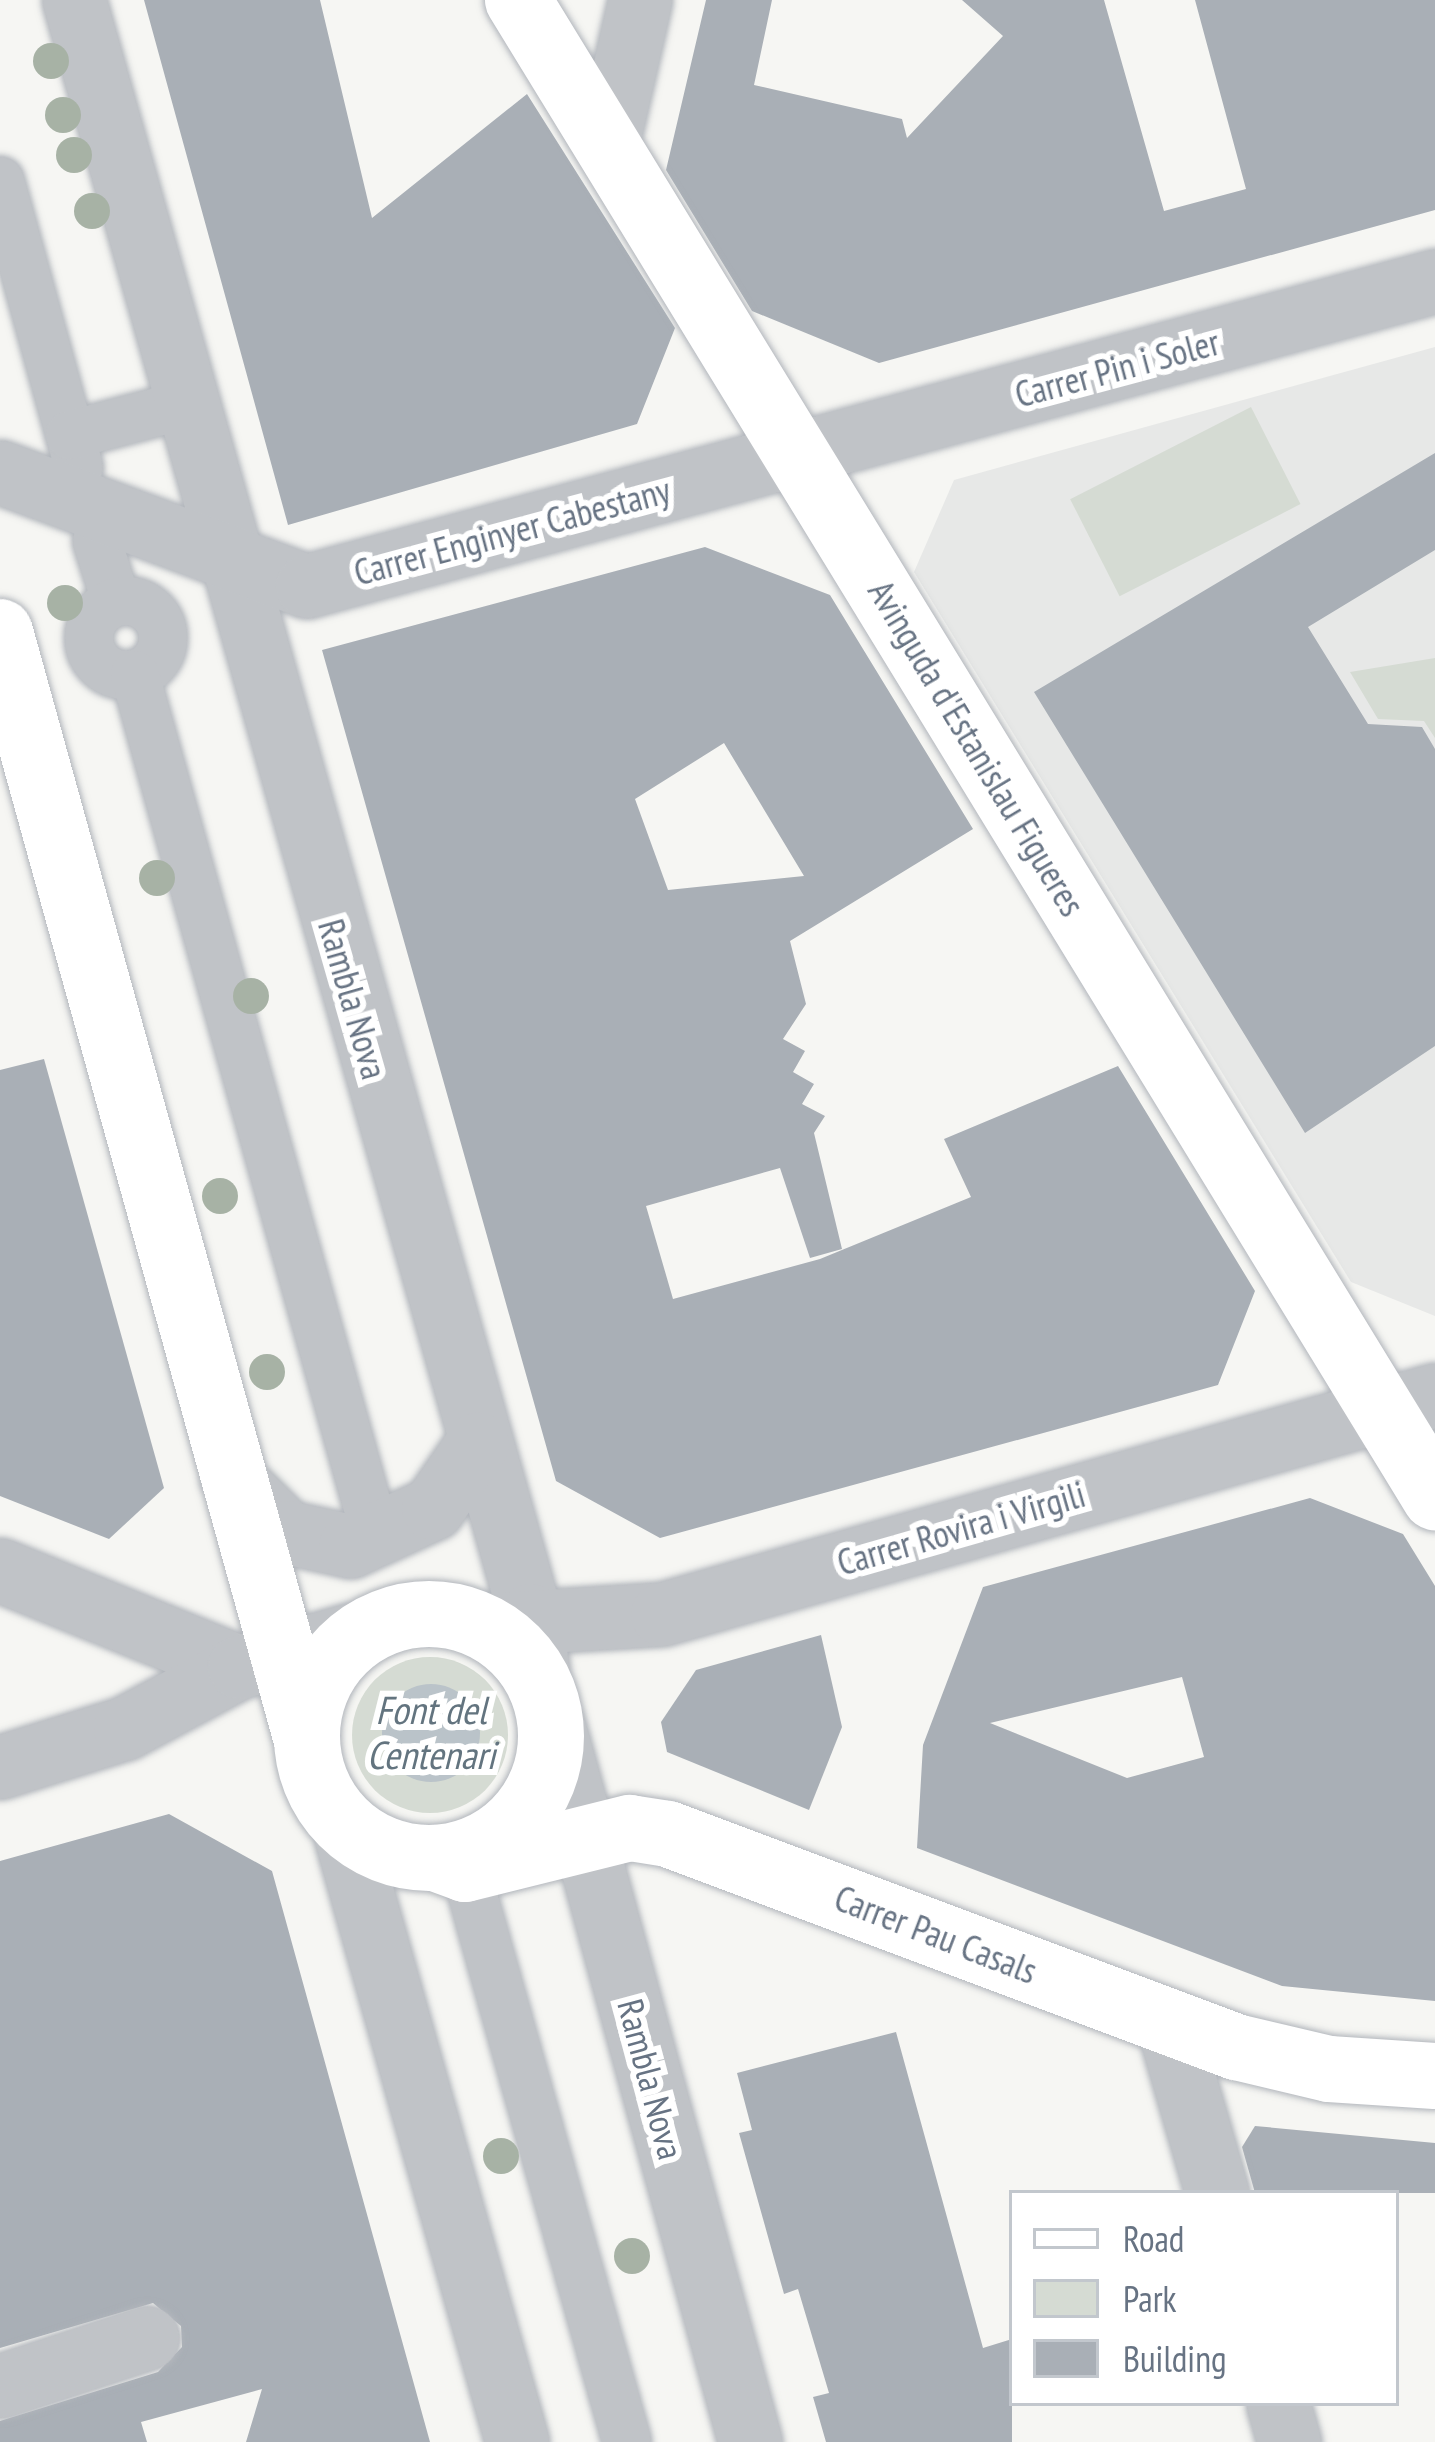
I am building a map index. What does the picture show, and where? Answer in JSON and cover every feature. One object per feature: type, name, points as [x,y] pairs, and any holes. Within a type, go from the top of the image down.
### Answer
[{"type":"main road","name":"Avinguda d'Estanislau Figueres","points":[[518,0],[799,455],[1409,1403],[1435,1497]]},
{"type":"main road","points":[[0,632],[231,1477],[261,1660],[306,1737]]},
{"type":"main road","points":[[424,1612],[506,1620],[545,1698],[551,1756],[515,1824],[456,1878],[342,1822],[310,1768],[306,1737],[323,1676],[366,1630],[424,1612]]},
{"type":"main road","name":"Carrer Pau Casals","points":[[456,1878],[465,1869],[630,1828],[668,1834],[1168,2021],[1330,2069],[1435,2076]]},
{"type":"street","name":"Rambla Nova","points":[[74,0],[477,1444],[506,1620]]},
{"type":"street","points":[[608,145],[640,0]]},
{"type":"street","points":[[0,181],[75,451],[161,411]]},
{"type":"street","name":"Carrer Pin i Soler","points":[[799,455],[1435,281]]},
{"type":"street","name":"Carrer Enginyer Cabestany","points":[[230,554],[307,586],[799,455]]},
{"type":"street","points":[[0,472],[230,554]]},
{"type":"street","points":[[97,541],[116,601],[140,602],[163,629],[155,663],[135,674],[377,1540]]},
{"type":"street","name":"Carrer Rovira i Virgili","points":[[506,1620],[662,1614],[1409,1403]]},
{"type":"street","points":[[231,1477],[286,1532],[332,1544],[377,1540],[433,1508],[477,1444]]},
{"type":"street","points":[[0,1570],[261,1660]]},
{"type":"street","points":[[0,1767],[125,1728],[261,1660],[366,1630]]},
{"type":"street","name":"Rambla Nova","points":[[545,1698],[750,2442]]},
{"type":"street","points":[[342,1822],[517,2442]]},
{"type":"street","points":[[456,1878],[627,2442]]},
{"type":"street","points":[[1168,2021],[1216,2190]]},
{"type":"street","points":[[0,2386],[147,2338]]},
{"type":"street","points":[[1279,2406],[1289,2442]]},
{"type":"shaded area","points":[[1435,347],[1435,1316],[1351,1282],[914,572],[954,480]]},
{"type":"green space","points":[[1251,407],[1300,504],[1120,596],[1070,499]]},
{"type":"green space","points":[[1435,658],[1435,738],[1424,721],[1378,719],[1350,672]]},
{"type":"green space","points":[[430,1657],[460,1663],[485,1680],[502,1705],[508,1735],[502,1765],[485,1790],[460,1807],[430,1813],[400,1807],[375,1790],[358,1765],[352,1735],[358,1705],[375,1680],[400,1663]]},
{"type":"water","name":"Font del Centenari","points":[[431,1684],[466,1698],[480,1733],[466,1768],[431,1782],[396,1768],[382,1733],[396,1698]]},
{"type":"building","points":[[144,0],[320,0],[372,218],[527,94],[675,328],[637,424],[288,525]]},
{"type":"building","points":[[706,0],[772,0],[754,85],[902,119],[907,138],[1003,36],[962,0],[1104,0],[1164,211],[1246,189],[1195,0],[1435,0],[1435,210],[879,363],[752,311],[666,170]]},
{"type":"building","points":[[1435,453],[1435,550],[1308,627],[1368,724],[1422,727],[1435,749],[1435,1046],[1305,1133],[1034,692]]},
{"type":"building","points":[[705,547],[830,595],[973,829],[790,941],[806,1004],[783,1039],[805,1051],[793,1072],[814,1084],[802,1104],[825,1116],[814,1133],[842,1249],[810,1258],[780,1168],[646,1206],[673,1299],[820,1259],[971,1197],[944,1139],[1118,1066],[1255,1291],[1218,1385],[660,1538],[556,1481],[322,650]],"holes":[[[724,743],[804,876],[668,890],[635,799]]]},
{"type":"building","points":[[44,1059],[164,1488],[109,1539],[0,1496],[0,1070]]},
{"type":"building","points":[[1310,1498],[1403,1534],[1435,1586],[1435,2001],[1282,1986],[917,1848],[923,1745],[983,1587]],"holes":[[[1182,1677],[1204,1757],[1127,1778],[990,1723]]]},
{"type":"building","points":[[821,1635],[842,1727],[809,1810],[667,1752],[661,1722],[696,1670]]},
{"type":"building","points":[[169,1814],[272,1871],[430,2442],[246,2442],[262,2389],[141,2422],[147,2442],[0,2442],[0,2421],[158,2372],[182,2347],[181,2326],[153,2303],[0,2348],[0,1861]]},
{"type":"building","points":[[896,2032],[983,2348],[1009,2340],[1012,2442],[826,2442],[813,2397],[829,2393],[798,2289],[784,2294],[739,2133],[752,2130],[737,2073]]},
{"type":"building","points":[[1255,2126],[1435,2143],[1435,2193],[1254,2190],[1242,2147]]}]
